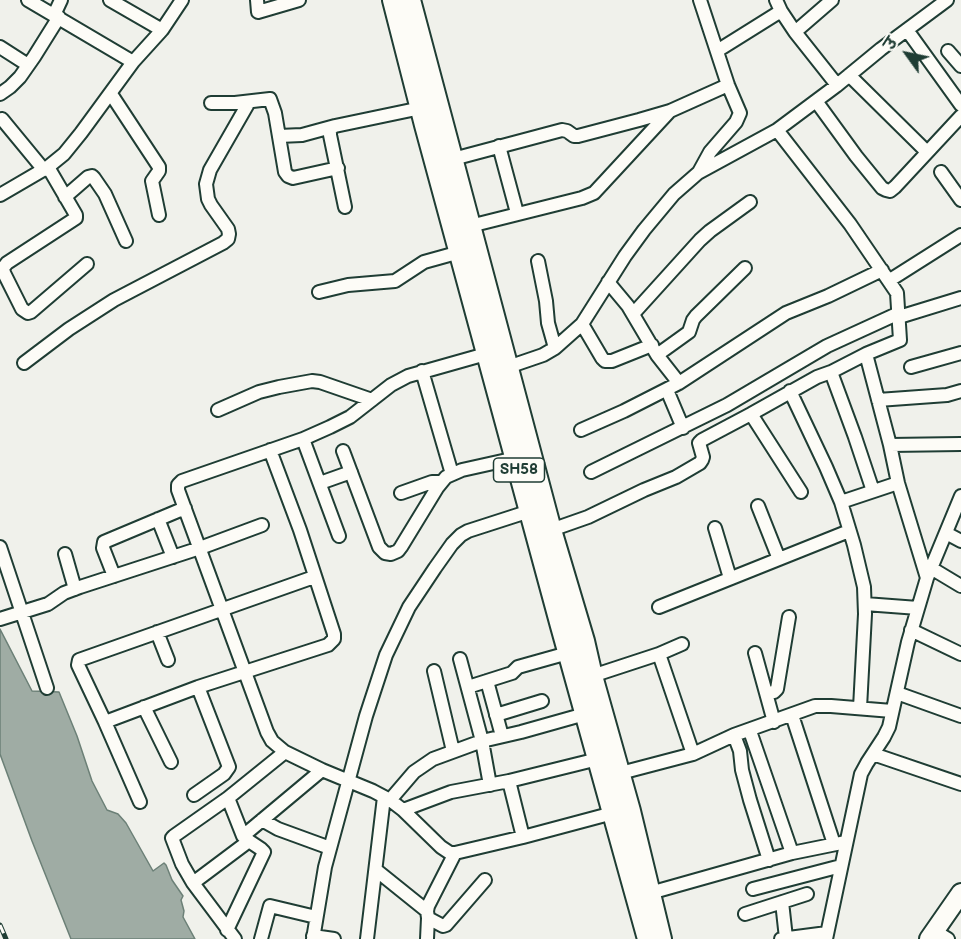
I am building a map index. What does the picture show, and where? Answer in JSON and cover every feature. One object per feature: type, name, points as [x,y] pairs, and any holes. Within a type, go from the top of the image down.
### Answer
[{"type":"main road","name":"SH58","points":[[403,5],[421,108],[460,252],[500,357],[516,458],[568,653],[585,714],[606,770],[630,811],[661,939]]},
{"type":"main road","name":"SH58","points":[[403,5],[453,159],[500,357],[584,640],[592,676],[613,813],[648,939]]},
{"type":"street","points":[[28,0],[133,62]]},
{"type":"street","points":[[0,94],[15,82],[28,66],[56,16],[61,0]]},
{"type":"street","points":[[110,0],[162,30]]},
{"type":"street","points":[[0,195],[46,169],[64,154],[133,62],[162,30],[182,0]]},
{"type":"street","points":[[257,0],[258,12],[299,0]]},
{"type":"street","points":[[698,173],[710,152],[740,113],[728,85],[700,0]]},
{"type":"street","points":[[795,32],[832,0]]},
{"type":"street","points":[[613,813],[523,837],[450,853],[387,798],[285,753],[269,737],[178,485],[182,481],[303,439],[350,417],[400,380],[422,371],[500,357],[543,355],[555,348],[582,324],[624,256],[674,194],[698,173],[777,130],[947,0]]},
{"type":"street","points":[[717,51],[779,5],[795,32],[837,85]]},
{"type":"street","points":[[907,30],[961,105]]},
{"type":"street","points":[[0,47],[28,66]]},
{"type":"street","points":[[849,75],[927,152]]},
{"type":"street","points":[[453,159],[562,130],[578,136],[639,120],[670,111],[728,85]]},
{"type":"street","points":[[111,93],[159,167],[152,181],[159,215]]},
{"type":"street","points":[[211,103],[270,99],[275,113],[285,172],[288,176],[293,178],[338,168]]},
{"type":"street","points":[[816,101],[882,188],[890,191],[961,116]]},
{"type":"street","points":[[24,363],[69,329],[114,300],[228,239],[228,229],[208,199],[206,184],[210,170],[249,102]]},
{"type":"street","points":[[279,136],[302,135],[421,108]]},
{"type":"street","points":[[470,226],[594,193],[670,111]]},
{"type":"street","points":[[2,119],[46,169],[76,215],[75,219],[7,263],[3,268],[22,309],[28,313],[31,312],[87,264]]},
{"type":"street","points":[[333,127],[330,135],[345,207]]},
{"type":"street","points":[[551,530],[588,517],[676,477],[700,463],[703,457],[700,441],[817,377],[900,340],[897,293],[828,195],[777,130]]},
{"type":"street","points":[[499,146],[517,213]]},
{"type":"street","points":[[941,172],[961,200]]},
{"type":"street","points":[[65,196],[88,177],[94,177],[105,194],[126,241]]},
{"type":"street","points":[[633,314],[700,240],[750,202]]},
{"type":"street","points":[[581,430],[667,390],[786,313],[886,275],[961,235]]},
{"type":"street","points":[[319,292],[348,285],[395,281],[424,262],[460,252]]},
{"type":"street","points":[[538,261],[548,323],[555,348]]},
{"type":"street","points":[[582,324],[605,361],[655,350],[689,332],[694,317],[745,268]]},
{"type":"street","points":[[608,282],[633,314],[679,383]]},
{"type":"street","points":[[591,472],[725,406],[827,346],[899,315],[961,298]]},
{"type":"street","points":[[911,367],[961,352]]},
{"type":"street","points":[[866,354],[898,483],[929,573],[961,586]]},
{"type":"street","points":[[808,357],[817,377]]},
{"type":"street","points":[[422,371],[452,474]]},
{"type":"street","points":[[831,372],[873,491]]},
{"type":"street","points":[[218,410],[259,392],[312,381],[372,400]]},
{"type":"street","points":[[667,390],[683,428]]},
{"type":"street","points":[[790,391],[841,502],[864,587],[860,708]]},
{"type":"street","points":[[878,400],[947,395],[961,391]]},
{"type":"street","points":[[725,406],[735,423]]},
{"type":"street","points":[[751,414],[801,492]]},
{"type":"street","points":[[303,439],[339,536]]},
{"type":"street","points":[[890,445],[961,444]]},
{"type":"street","points":[[105,722],[198,687],[332,643],[334,634],[300,530],[270,450]]},
{"type":"street","points":[[343,451],[379,547],[388,554],[394,553],[401,547],[441,482],[462,470],[516,458]]},
{"type":"street","points":[[320,483],[351,472]]},
{"type":"street","points":[[401,493],[432,482],[441,482]]},
{"type":"street","points":[[841,502],[898,483]]},
{"type":"street","points":[[840,843],[861,774],[889,727],[911,630],[929,573],[961,496]]},
{"type":"street","points":[[758,506],[778,559]]},
{"type":"street","points":[[114,576],[103,548],[104,542],[185,508]]},
{"type":"street","points":[[334,939],[313,937],[325,867],[366,716],[386,655],[409,607],[452,544],[461,535],[530,511]]},
{"type":"street","points":[[158,519],[173,557]]},
{"type":"street","points":[[0,620],[52,602],[64,593],[75,589],[262,525]]},
{"type":"street","points":[[715,528],[730,578]]},
{"type":"street","points":[[659,607],[849,531]]},
{"type":"street","points":[[946,533],[961,541]]},
{"type":"street","points":[[0,547],[47,688]]},
{"type":"street","points":[[65,554],[75,589]]},
{"type":"street","points":[[140,802],[78,665],[80,659],[314,577]]},
{"type":"street","points":[[865,604],[918,608]]},
{"type":"street","points":[[766,693],[775,692],[777,689],[789,617]]},
{"type":"street","points":[[911,630],[961,654]]},
{"type":"street","points":[[157,632],[168,660]]},
{"type":"street","points":[[592,676],[682,644]]},
{"type":"street","points":[[468,687],[512,673],[517,667],[568,653]]},
{"type":"street","points":[[659,654],[693,754]]},
{"type":"street","points":[[755,654],[774,722]]},
{"type":"street","points":[[460,659],[482,741],[490,784]]},
{"type":"street","points":[[434,671],[453,751]]},
{"type":"street","points":[[487,681],[502,736]]},
{"type":"street","points":[[194,795],[224,774],[229,767],[198,687]]},
{"type":"street","points":[[897,693],[961,716]]},
{"type":"street","points":[[496,715],[542,701]]},
{"type":"street","points":[[403,810],[451,792],[490,784],[606,770],[693,754],[734,735],[815,706],[892,711]]},
{"type":"street","points":[[144,707],[171,762]]},
{"type":"street","points":[[367,939],[387,798],[423,765],[453,751],[482,741],[585,714]]},
{"type":"street","points":[[782,902],[784,938],[826,936],[841,866],[840,843],[792,715]]},
{"type":"street","points":[[750,731],[792,854]]},
{"type":"street","points":[[734,735],[740,751],[742,770],[750,800],[769,860]]},
{"type":"street","points":[[231,934],[193,883],[182,864],[172,837],[228,798],[285,753]]},
{"type":"street","points":[[873,754],[961,784]]},
{"type":"street","points":[[193,883],[246,838],[262,820],[322,770]]},
{"type":"street","points":[[509,782],[523,837]]},
{"type":"street","points":[[228,798],[246,838],[264,851],[231,934]]},
{"type":"street","points":[[262,820],[278,829],[330,848]]},
{"type":"street","points":[[650,893],[840,843]]},
{"type":"street","points":[[427,939],[427,915],[430,900],[454,853]]},
{"type":"street","points":[[753,889],[841,866]]},
{"type":"street","points":[[376,870],[442,926],[446,925],[485,880]]},
{"type":"street","points":[[937,936],[961,893]]},
{"type":"street","points":[[745,914],[807,894]]},
{"type":"street","points":[[261,939],[268,909],[272,905],[316,917]]},
{"type":"shaded area","points":[[0,629],[32,691],[59,692],[92,781],[107,810],[118,814],[126,823],[153,871],[164,863],[166,865],[172,880],[183,896],[181,900],[183,917],[195,939],[71,939],[0,754]]},
{"type":"railway","points":[[0,925],[6,939]]}]
